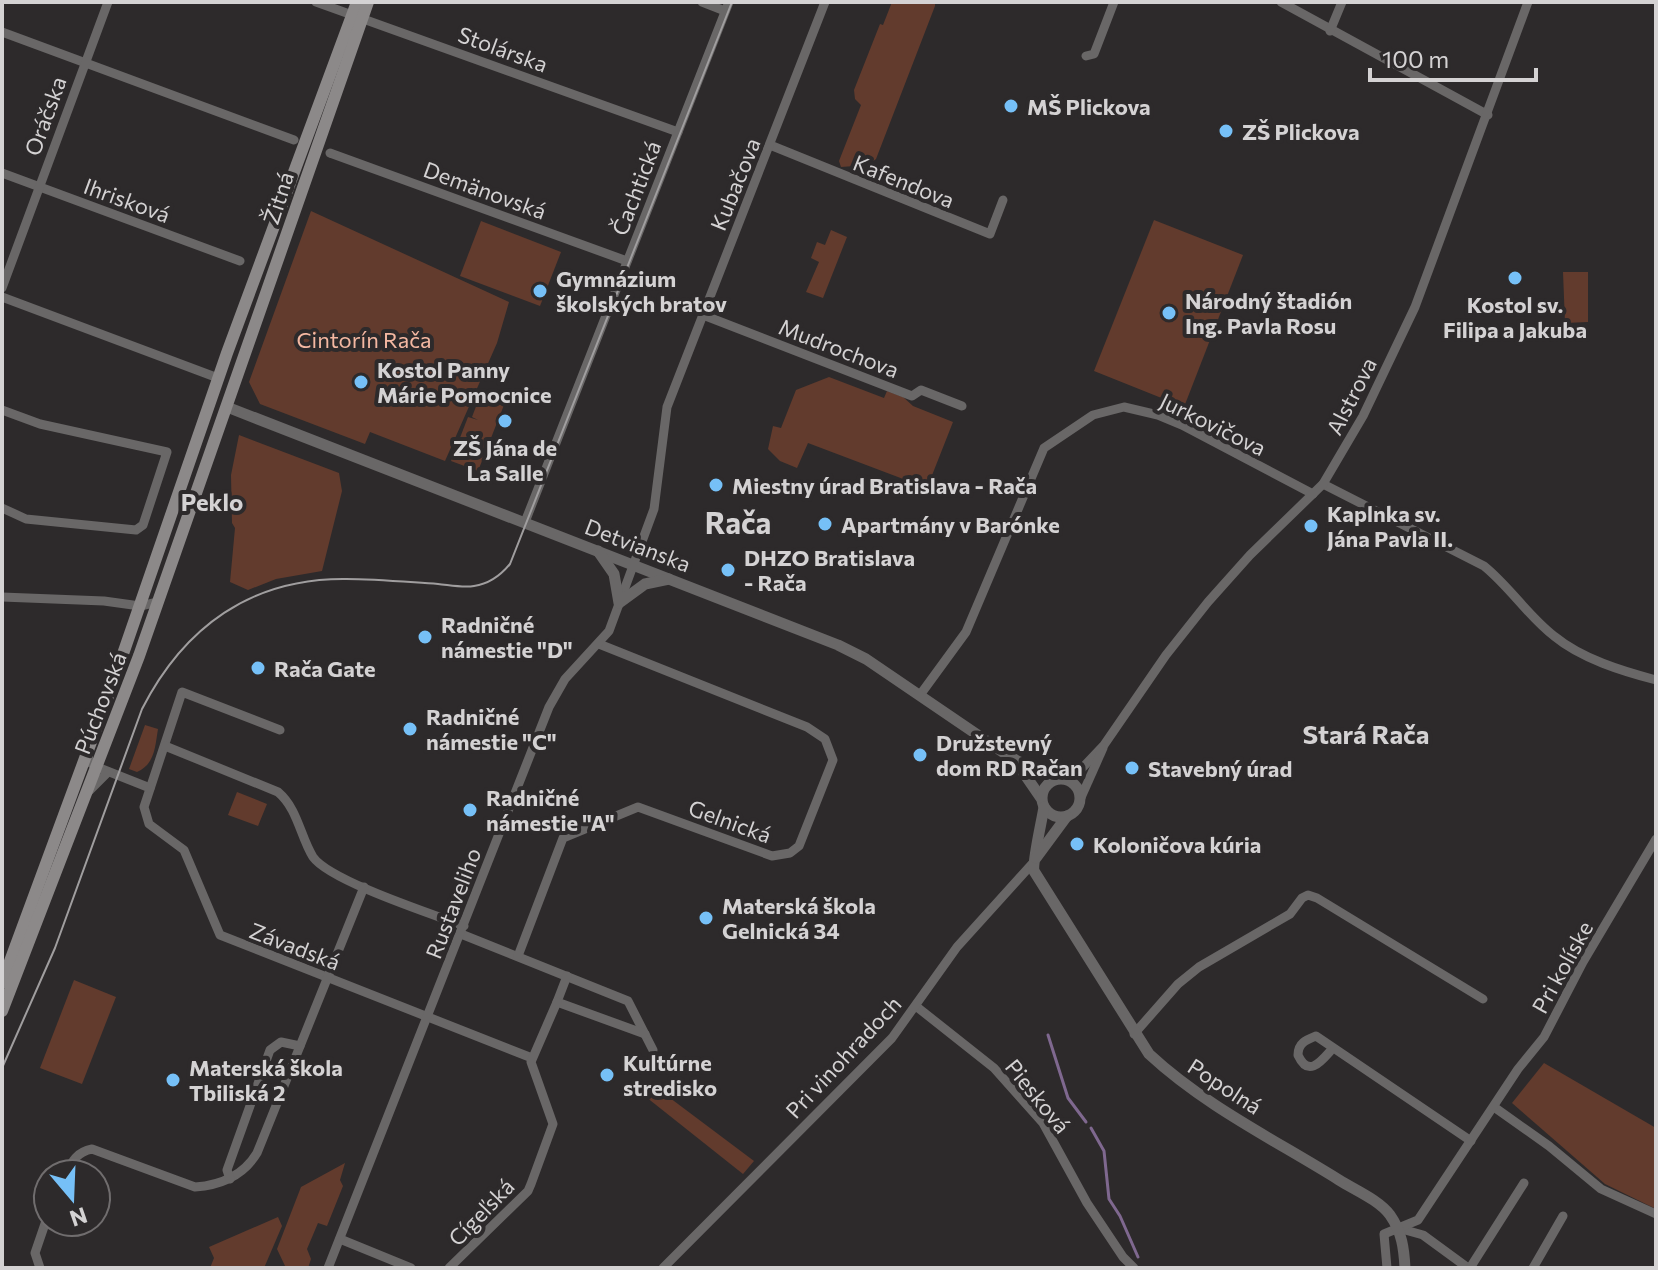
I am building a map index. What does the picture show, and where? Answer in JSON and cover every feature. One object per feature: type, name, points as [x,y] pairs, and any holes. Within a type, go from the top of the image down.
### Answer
[{"type":"main road","name":"Žitná","points":[[218,378],[358,11],[368,2]]},
{"type":"main road","name":"Žitná","points":[[227,407],[358,11]]},
{"type":"main road","points":[[204,421],[227,407],[218,378]]},
{"type":"main road","name":"Púchovská","points":[[2,983],[140,606],[218,378]]},
{"type":"main road","name":"Púchovská","points":[[2,1011],[87,793],[102,770],[105,748],[227,407]]},
{"type":"street","name":"Oráčska","points":[[2,288],[108,2]]},
{"type":"street","name":"Stolárska","points":[[316,2],[358,11],[678,132]]},
{"type":"street","points":[[702,2],[727,6]]},
{"type":"street","name":"Kubačova","points":[[634,565],[656,501],[667,407],[825,2]]},
{"type":"street","points":[[1086,56],[1094,54],[1114,2]]},
{"type":"street","points":[[1281,2],[1488,115]]},
{"type":"street","points":[[1330,31],[1342,2]]},
{"type":"street","name":"Alstrova","points":[[1070,781],[1104,745],[1166,655],[1208,602],[1250,555],[1323,484],[1363,416],[1415,307],[1528,2]]},
{"type":"street","name":"Čachtická","points":[[525,522],[727,6]]},
{"type":"street","points":[[2,32],[294,140]]},
{"type":"street","name":"Kafendova","points":[[770,145],[990,234],[1003,200]]},
{"type":"street","name":"Demänovská","points":[[330,153],[627,261]]},
{"type":"street","name":"Ihrisková","points":[[2,173],[240,261]]},
{"type":"street","points":[[2,297],[218,378]]},
{"type":"street","name":"Mudrochova","points":[[703,315],[912,396],[921,390],[962,406]]},
{"type":"street","name":"Detvianska","points":[[227,407],[838,645],[866,659],[1013,759],[1056,779]]},
{"type":"street","name":"Jurkovičova","points":[[920,695],[966,632],[1044,448],[1093,415],[1124,407],[1158,415],[1313,494]]},
{"type":"street","points":[[2,410],[40,424],[167,452],[143,525],[136,530],[26,519],[2,508]]},
{"type":"street","points":[[1323,484],[1484,566],[1554,636],[1581,653],[1656,680]]},
{"type":"street","points":[[598,551],[614,574],[619,603],[643,586],[670,579]]},
{"type":"street","name":"Rustaveliho","points":[[328,1268],[549,707],[565,679],[609,631],[634,565]]},
{"type":"street","points":[[2,597],[104,601],[140,606],[158,602]]},
{"type":"street","name":"Gelnická","points":[[518,956],[563,838],[638,807],[772,856],[783,856],[799,846],[832,763],[832,753],[825,739],[807,727],[599,644]]},
{"type":"street","name":"Závadská","points":[[280,730],[182,692],[144,807],[149,824],[184,850],[220,935],[427,1017]]},
{"type":"street","name":"Alstrova","points":[[1079,802],[1104,745]]},
{"type":"street","points":[[165,746],[278,792],[291,806],[314,858],[331,874],[628,1001],[653,1050]]},
{"type":"street","points":[[88,751],[89,762],[102,770],[150,788]]},
{"type":"street","name":"Detvianska","points":[[1013,759],[1042,802]]},
{"type":"street","points":[[1034,861],[1042,802],[1045,787],[1056,779],[1070,781],[1077,788],[1079,802],[1076,810],[1067,816],[1055,816],[1042,802]]},
{"type":"street","name":"Pri vinohradoch","points":[[663,1268],[806,1128],[892,1038],[957,947],[1034,861],[1067,816]]},
{"type":"street","name":"Pri kolíske","points":[[1398,1228],[1418,1220],[1518,1069],[1544,1037],[1583,962],[1656,839]]},
{"type":"street","name":"Popolná","points":[[1034,861],[1037,877],[1149,1054],[1174,1078],[1202,1098],[1388,1212],[1398,1228],[1423,1235],[1469,1268],[1524,1183]]},
{"type":"street","points":[[74,1158],[95,1149],[195,1187],[212,1186],[246,1168],[257,1153],[364,887]]},
{"type":"street","points":[[1134,1034],[1178,984],[1199,967],[1290,914],[1308,895],[1483,999]]},
{"type":"street","points":[[427,1017],[532,1058],[567,976]]},
{"type":"street","points":[[557,1002],[645,1034]]},
{"type":"street","name":"Piesková","points":[[917,1007],[994,1068],[1043,1123],[1087,1203],[1123,1257],[1134,1268]]},
{"type":"street","points":[[230,1179],[227,1170],[270,1050],[281,1042],[300,1046]]},
{"type":"street","points":[[1333,1048],[1471,1141]]},
{"type":"street","name":"Cígeľská","points":[[449,1268],[530,1186],[553,1124],[533,1072],[532,1058]]},
{"type":"street","points":[[1494,1107],[1549,1146],[1601,1189],[1656,1214]]},
{"type":"street","points":[[1533,1268],[1563,1216]]},
{"type":"street","points":[[1387,1268],[1384,1234],[1398,1228],[1405,1268]]},
{"type":"street","points":[[40,1238],[35,1253],[40,1268]]},
{"type":"street","points":[[340,1239],[411,1268]]},
{"type":"green space","points":[[892,2],[935,2],[935,6],[876,159],[868,165],[841,167],[839,161],[861,105],[855,99],[854,90]]},
{"type":"green space","name":"Cintorín Rača","points":[[311,211],[509,302],[497,343],[445,461],[370,432],[365,444],[260,404],[249,382]]},
{"type":"green space","name":"Národný štadión Ing. Pavla Rosu","points":[[1154,220],[1243,255],[1184,407],[1094,371]]},
{"type":"green space","points":[[481,221],[561,252],[540,306],[460,276]]},
{"type":"green space","points":[[831,230],[847,237],[823,298],[806,292],[819,262],[811,258],[817,242],[825,245]]},
{"type":"green space","points":[[1563,272],[1588,272],[1588,322],[1565,323]]},
{"type":"green space","points":[[829,377],[884,398],[887,391],[903,397],[913,406],[953,422],[927,488],[808,443],[797,468],[780,461],[768,449],[773,426],[781,428],[796,390]]},
{"type":"green space","points":[[480,396],[504,405],[478,471],[451,461],[468,417],[478,420],[472,417]]},
{"type":"green space","points":[[239,435],[339,473],[342,491],[322,571],[276,579],[248,590],[230,582],[235,528],[232,523],[231,475]]},
{"type":"green space","points":[[145,725],[158,729],[156,742],[151,760],[137,772],[129,769]]},
{"type":"green space","points":[[237,792],[267,804],[258,826],[228,815]]},
{"type":"green space","points":[[74,980],[116,997],[82,1084],[40,1068]]},
{"type":"green space","points":[[1544,1063],[1656,1128],[1656,1209],[1605,1184],[1512,1103]]},
{"type":"green space","points":[[650,1083],[754,1161],[743,1174],[641,1093]]},
{"type":"green space","points":[[345,1163],[340,1180],[343,1186],[327,1226],[318,1223],[307,1249],[311,1259],[308,1268],[286,1268],[277,1249],[301,1187]]},
{"type":"green space","points":[[278,1217],[282,1226],[264,1268],[210,1268],[214,1258],[209,1247]]},
{"type":"waterway","points":[[1048,1035],[1068,1098],[1086,1122]]},
{"type":"waterway","points":[[1091,1128],[1104,1151],[1109,1199],[1138,1257]]},
{"type":"tram line","points":[[2,1068],[55,948],[142,709],[178,654],[200,632],[224,613],[280,587],[346,579],[470,587],[490,581],[510,564],[732,2]]},
{"type":"place","name":"MŠ Plickova","points":[[1011,106]]},
{"type":"place","name":"ZŠ Plickova","points":[[1226,131]]},
{"type":"place","name":"Kostol sv. Filipa a Jakuba","points":[[1515,278]]},
{"type":"place","name":"Gymnázium školských bratov","points":[[540,291]]},
{"type":"place","name":"Národný štadión Ing. Pavla Rosu","points":[[1169,313]]},
{"type":"place","name":"Kostol Panny Márie Pomocnice","points":[[361,382]]},
{"type":"place","name":"ZŠ Jána de La Salle","points":[[505,421]]},
{"type":"place","name":"Miestny úrad Bratislava - Rača","points":[[716,485]]},
{"type":"place","name":"Apartmány v Barónke","points":[[825,524]]},
{"type":"place","name":"Kaplnka sv. Jána Pavla II.","points":[[1311,526]]},
{"type":"place","name":"DHZO Bratislava - Rača","points":[[728,570]]},
{"type":"place","name":"Radničné námestie \"D\"","points":[[425,637]]},
{"type":"place","name":"Rača Gate","points":[[258,668]]},
{"type":"place","name":"Radničné námestie \"C\"","points":[[410,729]]},
{"type":"place","name":"Družstevný dom RD Račan","points":[[920,755]]},
{"type":"place","name":"Stavebný úrad","points":[[1132,768]]},
{"type":"place","name":"Radničné námestie \"A\"","points":[[470,810]]},
{"type":"place","name":"Koloničova kúria","points":[[1077,844]]},
{"type":"place","name":"Materská škola Gelnická 34","points":[[706,918]]},
{"type":"place","name":"Kultúrne stredisko","points":[[607,1075]]},
{"type":"place","name":"Materská škola Tbiliská 2","points":[[173,1080]]},
{"type":"district","name":"Peklo","points":[[212,501]]},
{"type":"district","name":"Rača","points":[[738,521]]},
{"type":"district","name":"Stará Rača","points":[[1366,733]]}]
